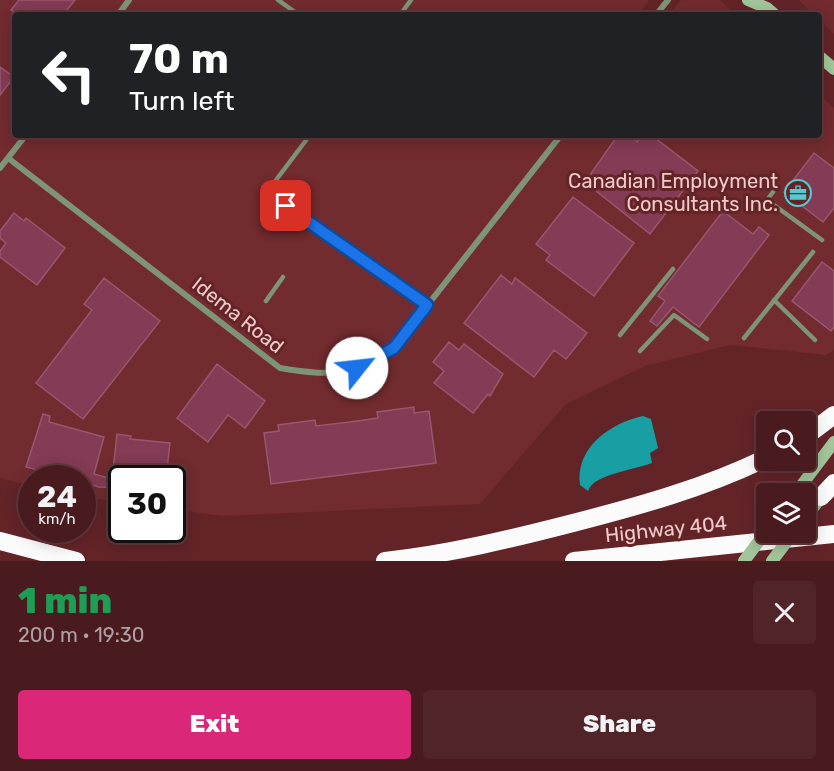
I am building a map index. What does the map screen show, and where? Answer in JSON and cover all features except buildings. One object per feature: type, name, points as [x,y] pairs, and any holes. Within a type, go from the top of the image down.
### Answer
[{"type":"highway","points":[[816,428],[834,415]]},
{"type":"highway","points":[[385,561],[495,543],[646,504],[729,476],[756,463]]},
{"type":"highway","points":[[821,497],[834,481]]},
{"type":"highway","name":"Highway 404","points":[[574,561],[832,534]]},
{"type":"highway","points":[[0,541],[76,561]]},
{"type":"main road","points":[[748,0],[769,8]]},
{"type":"main road","points":[[822,59],[834,69]]},
{"type":"main road","points":[[803,483],[834,442]]},
{"type":"main road","points":[[816,504],[821,497]]},
{"type":"main road","points":[[744,561],[758,543]]},
{"type":"main road","points":[[772,561],[786,543]]},
{"type":"street","points":[[659,12],[669,0]]},
{"type":"street","points":[[0,168],[24,138]]},
{"type":"street","name":"Idema Road","points":[[8,158],[280,368],[324,375],[357,368],[394,348],[559,138]]},
{"type":"lane","points":[[279,0],[294,12]]},
{"type":"lane","points":[[308,138],[267,192],[427,305]]},
{"type":"lane","points":[[758,210],[773,192]]},
{"type":"lane","points":[[767,200],[822,240]]},
{"type":"lane","points":[[744,338],[813,252]]},
{"type":"lane","points":[[620,335],[673,269]]},
{"type":"lane","points":[[266,301],[283,277]]},
{"type":"lane","points":[[774,300],[815,340]]},
{"type":"lane","points":[[640,351],[674,315],[707,339]]},
{"type":"shaded area","points":[[0,0],[649,0],[640,12],[12,12],[12,138],[822,138],[822,97],[834,108],[834,350],[826,355],[730,345],[645,366],[566,404],[480,504],[222,516],[186,511],[186,465],[108,465],[108,500],[96,499],[96,465],[18,465],[18,483],[0,478]]},
{"type":"shaded area","points":[[681,0],[720,0],[733,12],[671,12]]},
{"type":"shaded area","points":[[799,0],[834,0],[834,34],[822,22],[822,12],[811,12]]},
{"type":"water","points":[[643,416],[651,419],[658,448],[650,453],[652,463],[607,476],[598,480],[588,491],[580,485],[583,460],[597,439],[607,431],[631,419]]},
{"type":"place","name":"Canadian Employment Consultants Inc.","points":[[798,193]]},
{"type":"route","points":[[286,206],[427,305],[394,348],[357,368]]}]
